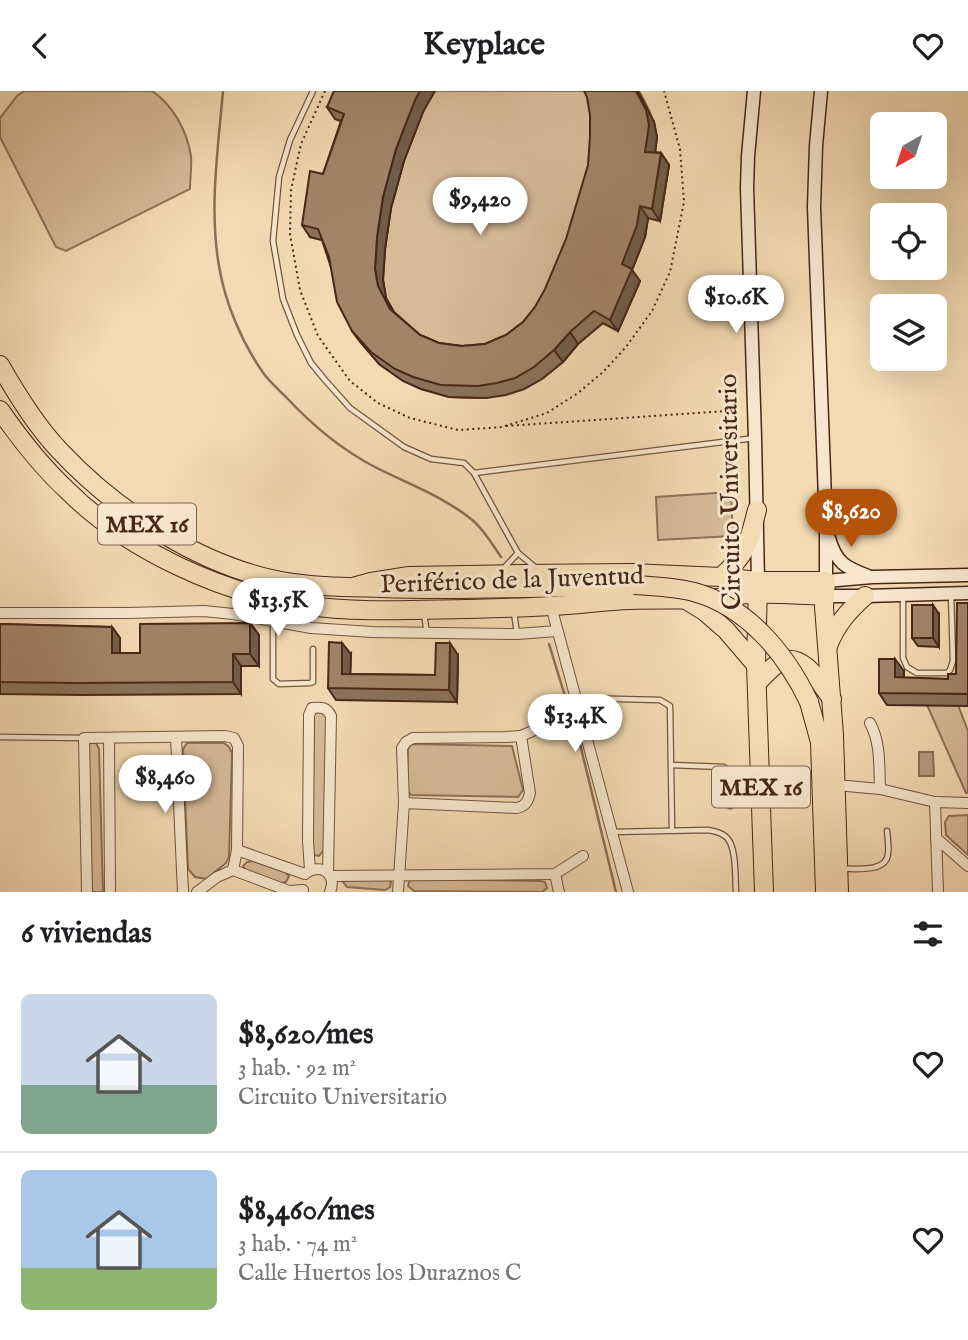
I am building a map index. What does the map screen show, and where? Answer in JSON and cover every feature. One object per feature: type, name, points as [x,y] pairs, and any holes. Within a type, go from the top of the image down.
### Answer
[{"type":"highway","name":"Periférico de la Juventud","points":[[0,365],[33,419],[59,450],[108,497],[143,521],[183,545],[243,570],[278,580],[310,585],[353,587]]},
{"type":"highway","name":"Periférico de la Juventud","points":[[0,410],[42,464],[69,493],[109,526],[185,569],[223,586],[267,598],[341,609],[399,611],[513,608],[630,600],[711,599],[758,587]]},
{"type":"highway","points":[[722,577],[743,554],[757,510]]},
{"type":"highway","name":"MEX 16","points":[[353,587],[409,576],[507,571],[546,574],[685,575],[722,577],[758,587],[825,588],[839,892]]},
{"type":"highway","points":[[685,575],[690,583],[688,599],[726,629],[757,674],[785,660],[792,660],[809,669],[832,711]]},
{"type":"highway","points":[[353,587],[421,589],[634,585],[697,593],[733,611],[753,625],[770,642],[789,665],[809,702],[820,742],[825,892]]},
{"type":"highway","name":"Circuito Universitario","points":[[758,587],[757,674],[764,892]]},
{"type":"highway","points":[[828,646],[834,630],[865,596]]},
{"type":"main road","name":"Circuito Universitario","points":[[754,91],[747,188],[758,587]]},
{"type":"main road","name":"MEX 16","points":[[821,91],[814,207],[826,525],[825,588]]},
{"type":"main road","points":[[826,525],[834,553],[841,562],[849,569],[872,577]]},
{"type":"main road","points":[[825,588],[872,577],[968,575]]},
{"type":"main road","points":[[825,588],[865,596],[968,593]]},
{"type":"street","points":[[551,606],[628,892]]},
{"type":"street","points":[[0,613],[204,611],[338,630],[517,634],[557,631]]},
{"type":"street","points":[[197,892],[217,877],[233,870],[289,891],[304,891],[302,881],[308,872],[309,715],[312,708],[326,709],[331,716],[329,874],[333,892]]},
{"type":"street","points":[[870,723],[877,737],[880,789]]},
{"type":"street","points":[[398,892],[404,803],[402,748],[409,739],[521,736],[546,725]]},
{"type":"street","points":[[404,803],[517,808],[524,806],[530,793],[521,736]]},
{"type":"street","points":[[176,737],[183,892]]},
{"type":"street","points":[[87,892],[84,738],[234,738],[238,746],[237,850],[233,870]]},
{"type":"street","points":[[108,738],[110,892]]},
{"type":"street","points":[[836,785],[880,789],[935,802],[968,803]]},
{"type":"street","points":[[935,802],[938,892]]},
{"type":"street","points":[[936,838],[968,866]]},
{"type":"street","points":[[237,850],[308,872],[320,869],[329,874],[555,874],[583,856]]},
{"type":"street","points":[[555,874],[559,892]]},
{"type":"lane","points":[[313,91],[290,140],[279,177],[274,241],[283,299],[297,335],[311,363],[350,408],[404,447],[431,459],[464,463],[474,473],[518,553],[546,574]]},
{"type":"lane","points":[[474,473],[755,438]]},
{"type":"lane","points":[[507,571],[518,553]]},
{"type":"lane","points":[[903,594],[903,658],[912,671],[934,674],[947,673],[953,665],[950,593]]},
{"type":"lane","points":[[513,608],[517,634]]},
{"type":"lane","points":[[423,610],[427,633]]},
{"type":"lane","points":[[273,622],[275,682],[313,682],[313,649]]},
{"type":"lane","points":[[576,698],[667,703],[671,709],[672,830]]},
{"type":"lane","points":[[0,737],[84,738]]},
{"type":"lane","points":[[671,765],[727,769],[731,778],[730,806]]},
{"type":"lane","points":[[611,832],[672,830],[723,834],[728,838],[733,853],[736,892]]},
{"type":"lane","points":[[839,869],[875,867],[885,863],[888,857],[887,831]]},
{"type":"path","points":[[325,91],[301,144],[291,190],[290,234],[300,290],[318,336],[351,381],[377,403],[410,418],[458,430],[754,409]]},
{"type":"path","points":[[502,427],[547,413],[578,393],[603,372],[626,347],[652,311],[670,272],[684,202],[680,149],[664,91]]},
{"type":"shaded area","points":[[24,91],[152,91],[173,111],[186,137],[191,156],[190,189],[66,251],[56,247],[0,137],[0,118]]},
{"type":"shaded area","points":[[347,91],[639,91],[654,125],[654,163],[669,165],[660,221],[648,218],[645,237],[630,275],[640,281],[618,331],[603,323],[542,379],[524,389],[486,398],[449,397],[421,389],[403,381],[379,364],[326,241],[310,237],[318,183],[351,125],[335,119]]},
{"type":"shaded area","points":[[731,492],[733,536],[658,540],[656,497]]},
{"type":"shaded area","points":[[927,705],[958,705],[968,731],[968,793],[966,793]]},
{"type":"shaded area","points":[[318,709],[327,715],[324,850],[319,856],[312,851],[314,713]]},
{"type":"shaded area","points":[[90,743],[96,743],[99,749],[103,892],[91,892],[86,750]]},
{"type":"shaded area","points":[[187,743],[224,743],[232,753],[229,857],[226,863],[206,879],[195,877],[188,869],[183,749]]},
{"type":"shaded area","points":[[411,744],[512,746],[523,790],[518,797],[411,795],[407,790],[408,749]]},
{"type":"shaded area","points":[[919,752],[933,752],[934,776],[919,776]]},
{"type":"shaded area","points":[[968,815],[968,855],[946,835],[945,822],[949,816]]},
{"type":"shaded area","points":[[253,861],[285,872],[289,876],[286,882],[281,883],[248,873],[243,866]]},
{"type":"shaded area","points":[[386,878],[391,882],[390,887],[385,890],[347,887],[343,882],[345,879]]},
{"type":"shaded area","points":[[410,879],[540,881],[545,882],[547,888],[542,892],[414,891],[408,886]]},
{"type":"building","points":[[334,91],[420,91],[396,149],[383,197],[375,269],[378,286],[390,309],[420,335],[439,343],[462,346],[485,344],[506,335],[523,322],[545,289],[566,239],[588,165],[590,115],[584,91],[636,91],[646,110],[649,125],[645,152],[661,153],[652,209],[640,206],[637,225],[622,264],[632,269],[610,320],[594,311],[534,367],[515,378],[478,386],[441,385],[413,377],[395,369],[371,352],[352,331],[337,302],[329,257],[318,229],[302,225],[310,171],[323,174],[344,114],[327,107]]},
{"type":"building","points":[[957,603],[968,603],[968,694],[879,693],[879,659],[895,659],[895,677],[948,679],[948,674],[956,674]]},
{"type":"building","points":[[912,605],[933,605],[933,638],[912,638]]},
{"type":"building","points":[[250,623],[250,654],[233,654],[233,682],[0,682],[0,624],[112,627],[112,653],[140,653],[140,624]]},
{"type":"building","points":[[329,642],[342,643],[342,674],[435,675],[436,643],[450,643],[449,690],[328,688]]},
{"type":"waterway","points":[[223,91],[215,179],[216,244],[230,308],[256,362],[271,383],[326,435],[373,466],[436,496],[460,511],[479,527],[501,557]]},
{"type":"waterway","points":[[549,644],[581,748],[616,892]]}]
